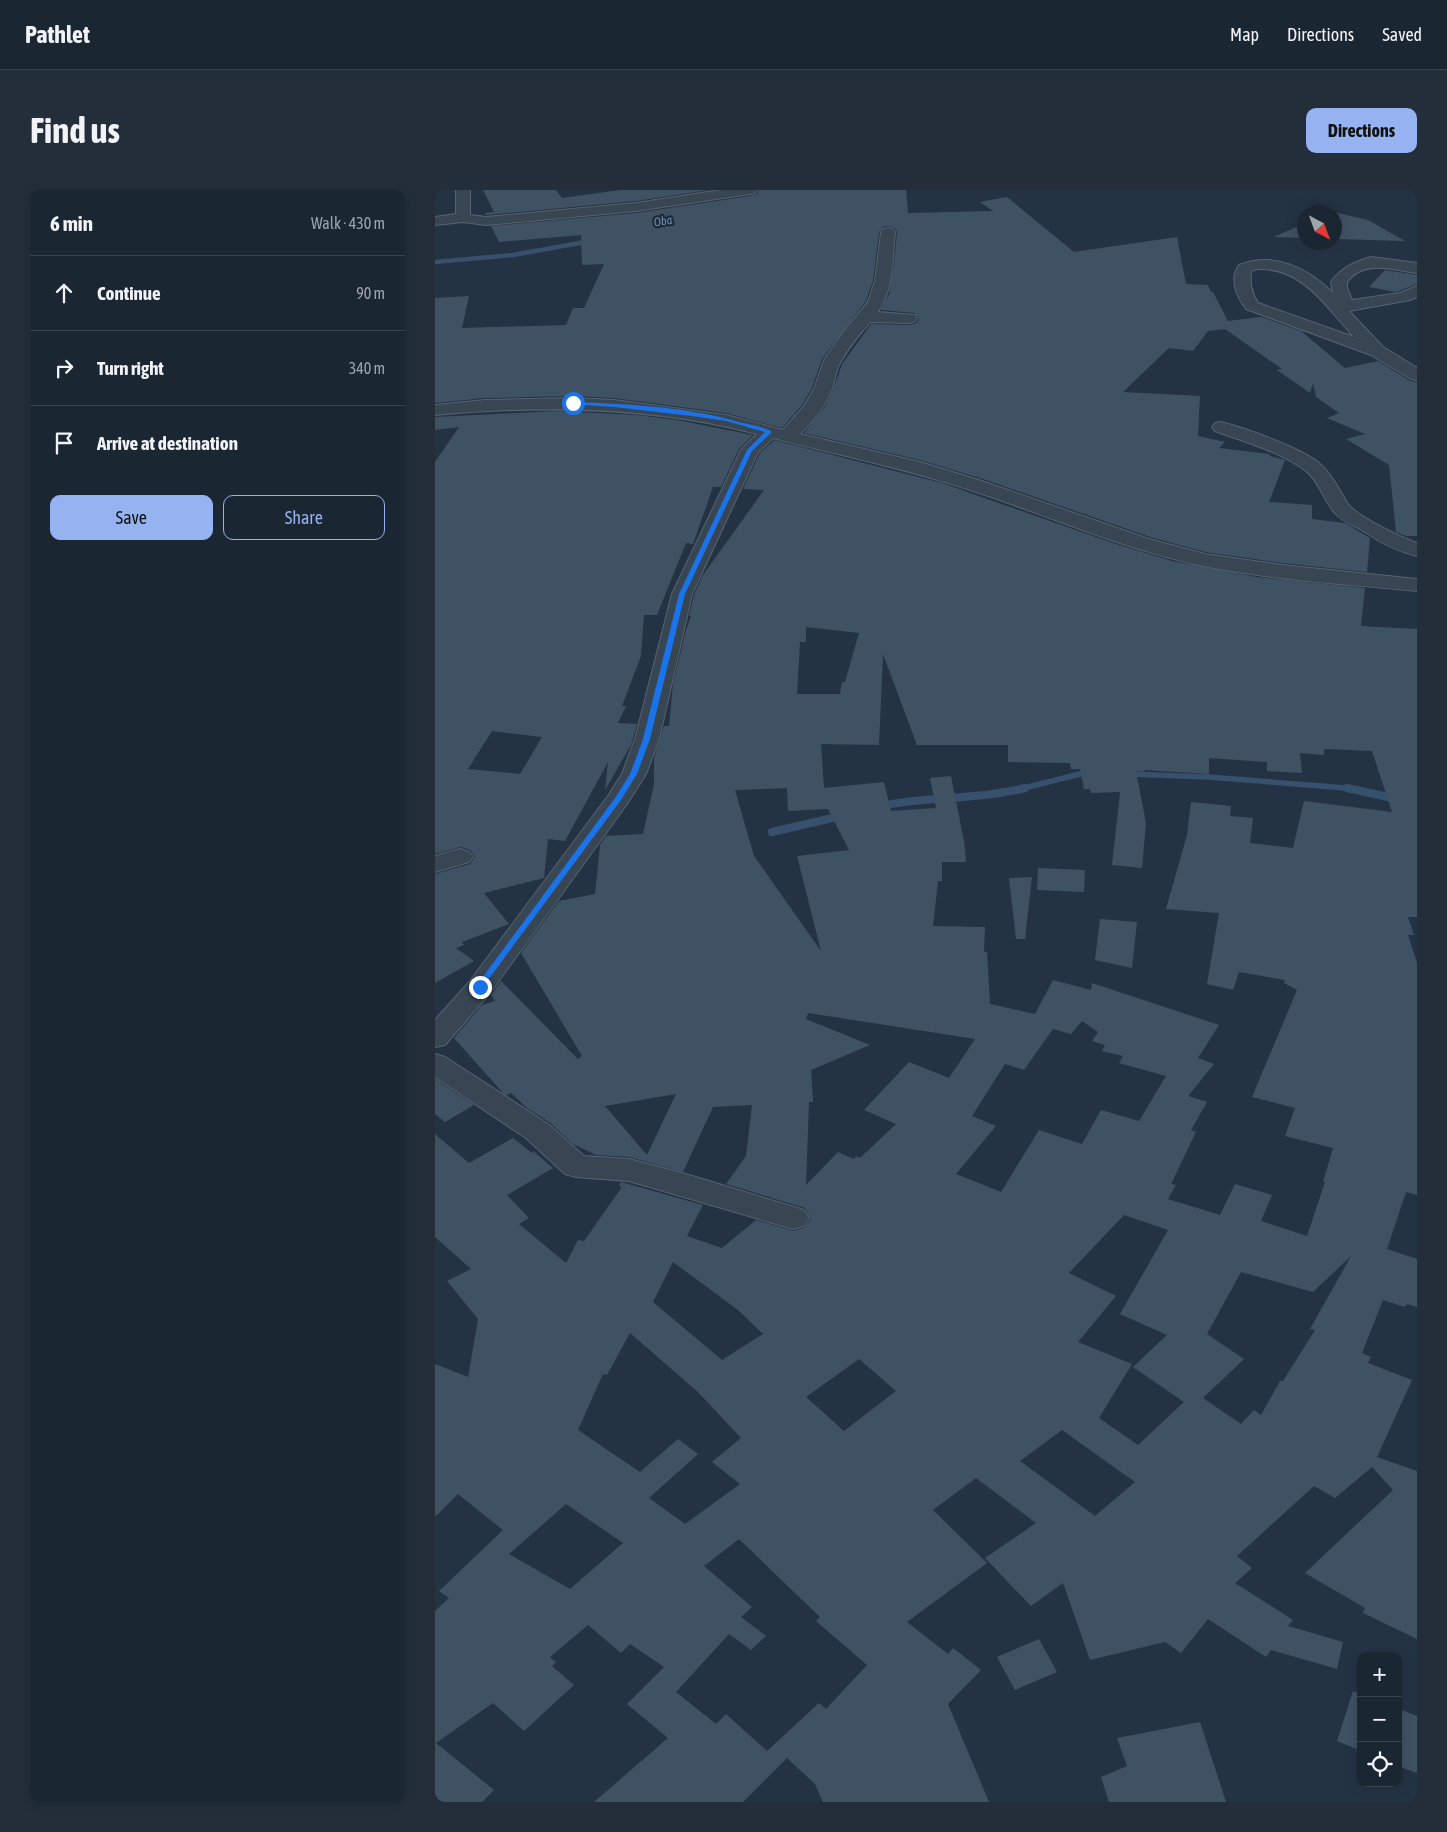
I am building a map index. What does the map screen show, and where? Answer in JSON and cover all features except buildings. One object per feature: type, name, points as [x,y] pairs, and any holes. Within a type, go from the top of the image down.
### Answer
[{"type":"street","points":[[463,190],[463,218]]},
{"type":"street","points":[[435,221],[463,218],[486,221],[636,207],[750,190]]},
{"type":"street","points":[[435,1038],[480,987],[619,799],[634,774],[647,739],[682,594],[750,450],[805,418],[825,386],[827,371],[837,354],[856,326],[866,317],[879,298],[884,282],[884,258],[888,232]]},
{"type":"street","points":[[1380,343],[1366,325],[1347,306],[1339,288],[1339,282],[1344,275],[1353,269],[1371,262],[1417,268]]},
{"type":"street","points":[[1380,343],[1252,306],[1244,297],[1242,280],[1245,268],[1251,265],[1263,264],[1278,266],[1302,274],[1330,297],[1342,314],[1380,343],[1417,375]]},
{"type":"street","points":[[1347,306],[1404,297],[1417,291]]},
{"type":"street","points":[[866,317],[909,318]]},
{"type":"street","points":[[435,410],[536,402],[614,405],[726,420],[913,466],[1141,543],[1204,560],[1282,571],[1417,585]]},
{"type":"street","points":[[1221,427],[1296,456],[1314,468],[1332,492],[1339,507],[1349,516],[1372,528],[1383,537],[1417,550]]},
{"type":"street","points":[[435,864],[459,857]]},
{"type":"street","points":[[435,1064],[537,1131],[576,1166],[629,1170],[793,1218]]},
{"type":"waterway","name":"Oba","points":[[435,262],[513,255],[591,241]]},
{"type":"waterway","points":[[1020,789],[1084,773],[1091,773]]},
{"type":"waterway","points":[[1128,774],[1208,777],[1347,788]]},
{"type":"waterway","points":[[881,806],[1007,792],[1025,788]]},
{"type":"waterway","points":[[1347,788],[1359,789]]},
{"type":"waterway","points":[[1347,788],[1397,799]]},
{"type":"waterway","points":[[772,832],[841,816]]},
{"type":"route","points":[[480,987],[619,799],[634,774],[647,739],[682,594],[750,450],[757,441],[769,432],[726,420],[692,414],[614,405],[573,403]]}]
